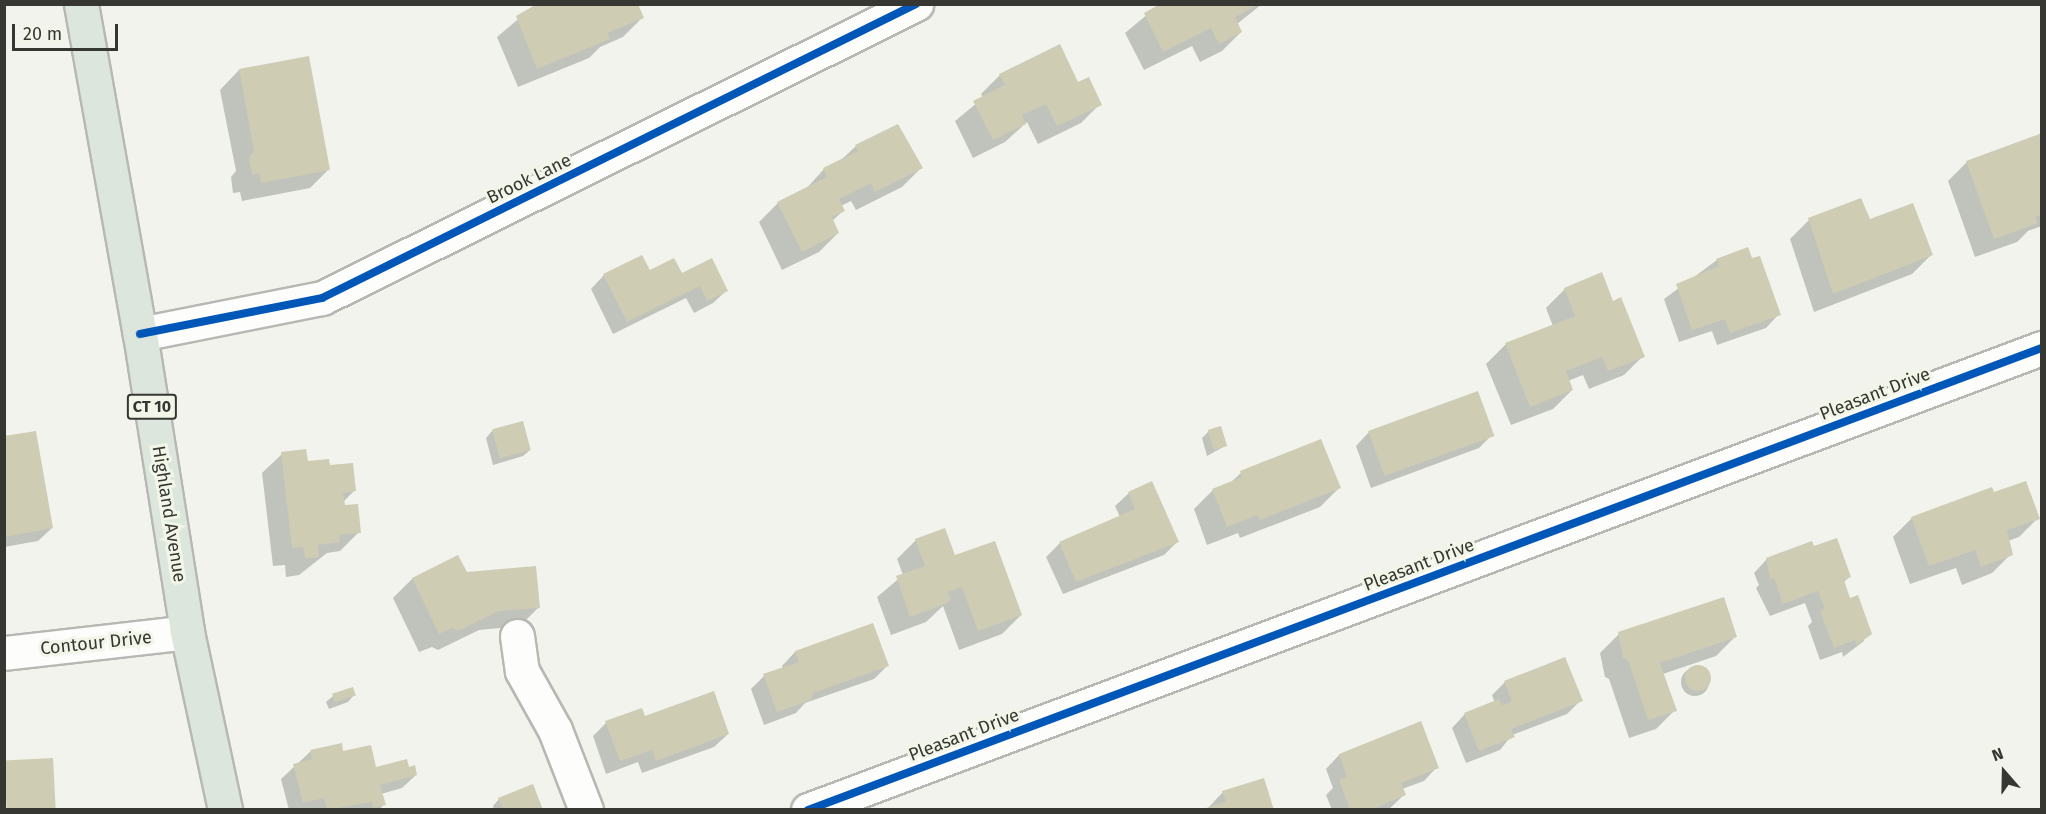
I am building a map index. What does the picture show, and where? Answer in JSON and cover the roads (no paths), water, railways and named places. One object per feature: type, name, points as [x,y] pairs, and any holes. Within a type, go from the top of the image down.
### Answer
[{"type":"highway","name":"Highland Avenue","points":[[81,4],[140,334],[187,632],[225,810]]},
{"type":"street","name":"Brook Lane","points":[[140,334],[322,298],[916,4]]},
{"type":"street","name":"Pleasant Drive","points":[[808,810],[2042,348]]},
{"type":"street","name":"Contour Drive","points":[[4,653],[187,632]]},
{"type":"street","points":[[517,636],[522,671],[555,730],[586,810]]}]
